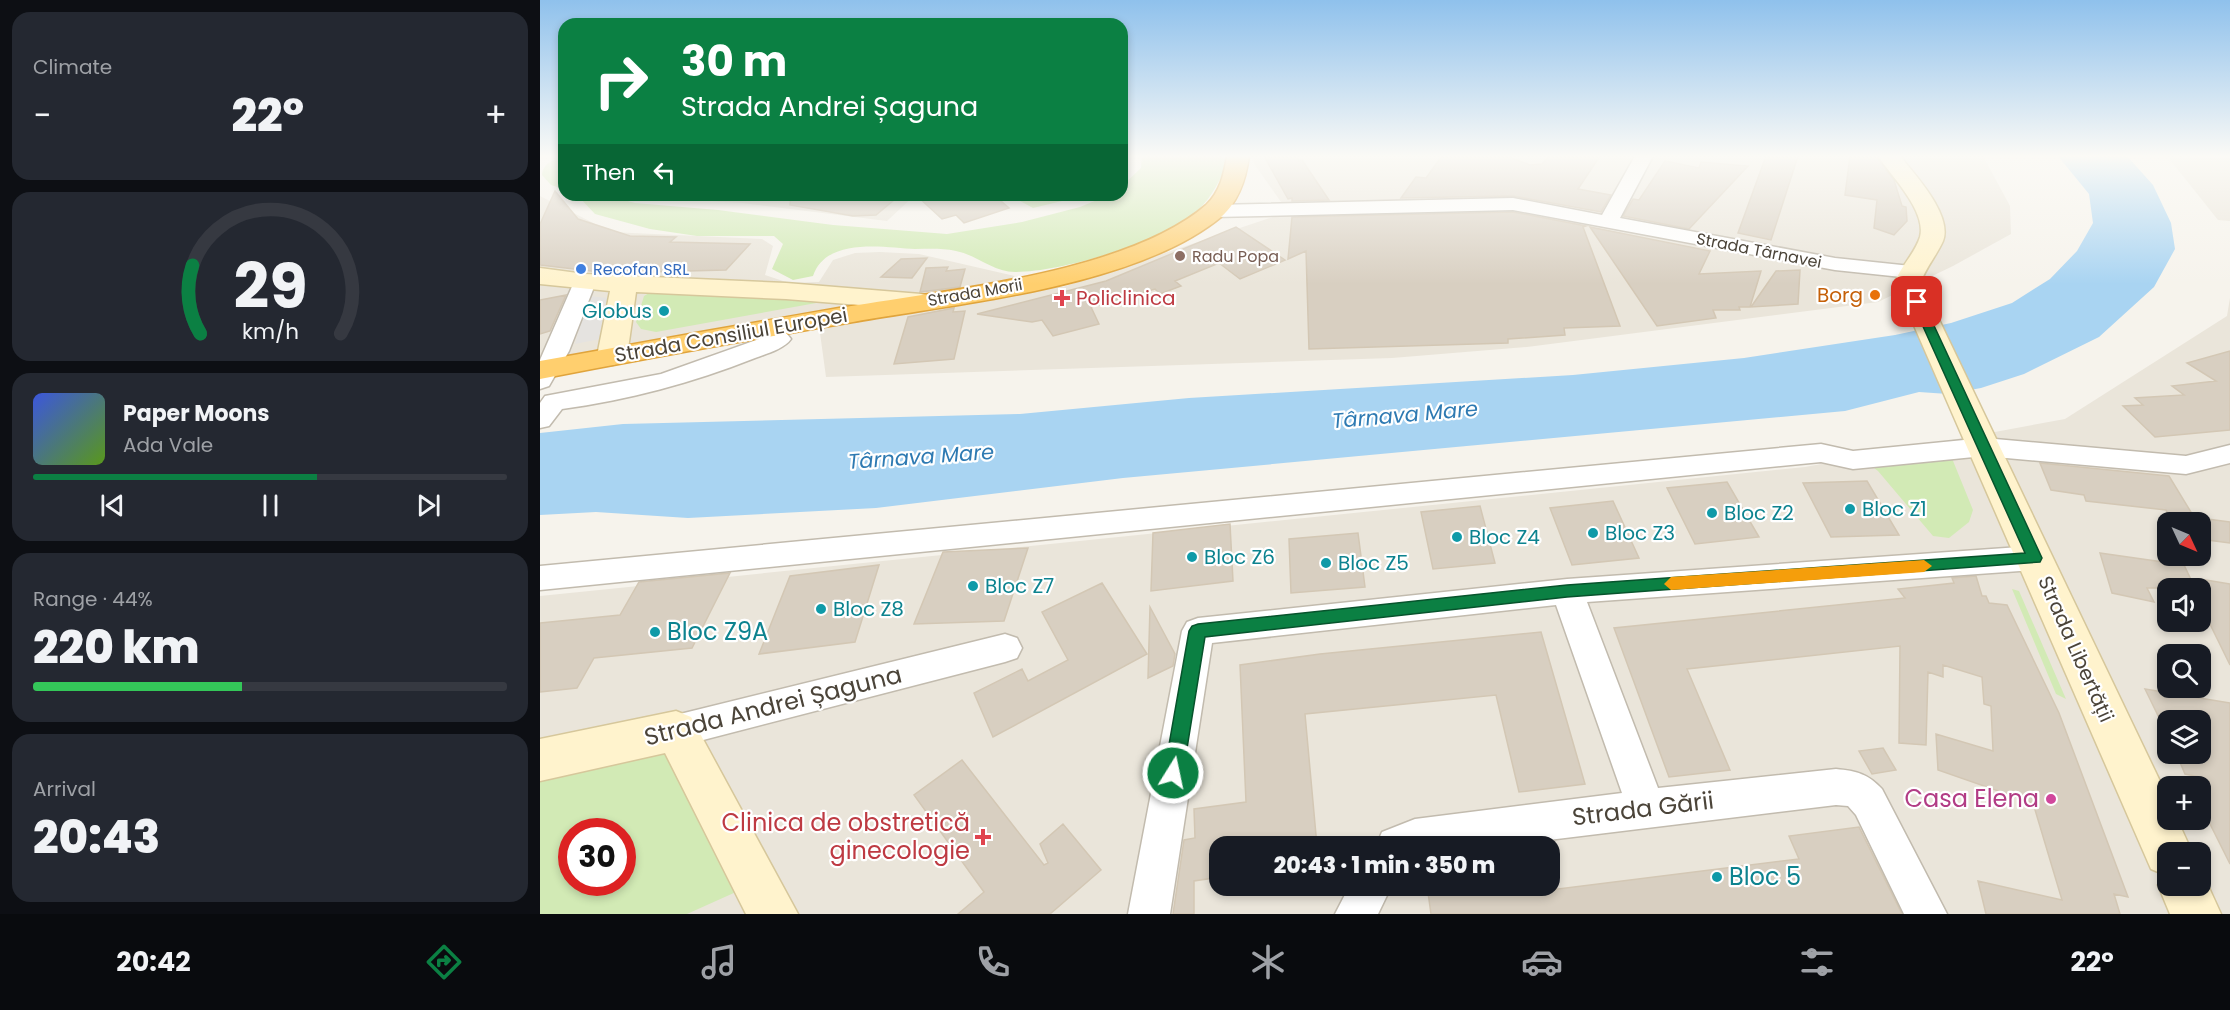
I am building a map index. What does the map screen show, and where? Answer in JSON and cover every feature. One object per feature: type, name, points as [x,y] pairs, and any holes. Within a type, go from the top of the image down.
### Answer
[{"type":"highway","name":"Strada Morii","points":[[921,302],[1029,282],[1113,260],[1179,233],[1214,211],[1223,199]]},
{"type":"highway","name":"Strada Consiliul Europei","points":[[544,388],[612,356],[921,302]]},
{"type":"street","points":[[1608,222],[1621,199]]},
{"type":"street","points":[[1910,277],[1932,238],[1933,223],[1919,199]]},
{"type":"street","name":"Strada Târnavei","points":[[1214,211],[1490,203],[1527,206],[1910,277]]},
{"type":"street","name":"Strada Morii","points":[[540,276],[585,282],[786,291],[921,302]]},
{"type":"street","name":"Strada Libertății","points":[[1910,277],[1981,442],[2163,842]]},
{"type":"street","points":[[585,282],[544,388],[634,390],[746,354],[779,339]]},
{"type":"street","points":[[612,356],[624,284]]},
{"type":"street","points":[[634,390],[654,361]]},
{"type":"street","points":[[540,578],[1821,453],[1853,460],[1981,442],[2186,465],[2230,475]]},
{"type":"street","points":[[2186,465],[2230,454]]},
{"type":"street","points":[[1149,914],[1198,631],[1567,591],[2035,558]]},
{"type":"street","points":[[1567,591],[1646,807]]},
{"type":"street","name":"Strada Andrei Șaguna","points":[[540,760],[676,731],[1005,648]]},
{"type":"street","points":[[676,731],[773,914]]},
{"type":"street","name":"Strada Gării","points":[[1430,836],[1646,807],[1836,787],[1857,789],[1869,802],[1926,914]]},
{"type":"street","points":[[1356,914],[1366,896]]},
{"type":"street","points":[[2188,896],[2196,914]]},
{"type":"shaded area","points":[[540,199],[545,199],[611,232],[762,239],[773,246],[765,275],[789,283],[819,282],[833,260],[855,253],[880,252],[919,254],[1063,287],[1288,212],[1279,199],[2006,199],[2010,206],[2011,234],[1953,266],[1878,302],[1527,347],[1392,358],[826,377],[817,311],[540,360]]},
{"type":"shaded area","points":[[2201,199],[2230,199],[2230,221],[2218,220]]},
{"type":"shaded area","points":[[706,201],[909,201],[887,221],[742,203]]},
{"type":"shaded area","points":[[588,296],[608,298],[600,339],[575,344]]},
{"type":"shaded area","points":[[2230,298],[2230,914],[540,914],[540,596],[1805,467],[2065,419],[2227,316]]},
{"type":"green space","points":[[1128,199],[1208,199],[1198,210],[1182,222],[1137,244],[1058,267],[1015,272],[999,269],[964,253],[951,250],[872,246],[843,250],[830,255],[820,264],[813,276],[793,280],[772,269],[783,244],[774,236],[697,236],[650,229],[595,214],[583,201],[628,201],[833,225],[947,234],[1022,222],[1094,201],[1128,201]]},
{"type":"green space","points":[[1020,201],[1062,201],[1033,208]]},
{"type":"green space","points":[[656,289],[844,298],[656,332],[641,329],[636,322],[644,296]]},
{"type":"green space","points":[[1949,451],[1973,510],[1969,522],[1949,538],[1933,536],[1878,471],[1862,459]]},
{"type":"green space","points":[[2012,589],[2019,591],[2066,699],[2056,694]]},
{"type":"green space","points":[[676,731],[756,883],[687,914],[540,914],[540,760]]},
{"type":"water","name":"Târnava Mare","points":[[2090,199],[2159,199],[2171,223],[2175,249],[2154,287],[2099,337],[2024,374],[1981,388],[1948,394],[1919,392],[1845,411],[1123,478],[876,508],[688,518],[596,512],[540,515],[540,433],[623,424],[1020,414],[1189,398],[1573,375],[1744,358],[1895,335],[1951,323],[2012,303],[2050,279],[2077,251],[2093,223]]},
{"type":"building","points":[[552,199],[558,199],[558,201],[563,201],[578,219],[630,236],[676,237],[670,242],[750,244],[726,270],[608,273],[540,265],[540,224]]},
{"type":"building","points":[[1292,199],[1329,200],[1292,201]]},
{"type":"building","points":[[1528,199],[1609,199],[1601,212]]},
{"type":"building","points":[[1633,199],[1717,199],[1689,229],[1623,216]]},
{"type":"building","points":[[1750,199],[1784,199],[1771,240],[1738,233]]},
{"type":"building","points":[[1868,199],[1900,199],[1902,206],[1906,207],[1907,221],[1894,235],[1874,228],[1877,200]]},
{"type":"building","points":[[790,201],[893,201],[876,215],[853,216],[790,205]]},
{"type":"building","points":[[922,201],[1001,201],[1009,208],[964,223],[956,215],[942,219]]},
{"type":"building","points":[[1513,212],[1586,226],[1583,227],[1620,326],[1564,328],[1565,335],[1508,339],[1508,343],[1309,349],[1306,251],[1288,259],[1292,217]]},
{"type":"building","points":[[1236,227],[1285,260],[1240,279],[1219,263],[1175,281],[1181,286],[1160,294],[1155,289],[1091,307],[1099,324],[1053,336],[1042,320],[1032,322],[977,314],[1106,281]]},
{"type":"building","points":[[1590,227],[1710,251],[1699,274],[1761,271],[1750,307],[1739,307],[1740,310],[1713,310],[1716,318],[1657,326]]},
{"type":"building","points":[[927,258],[912,278],[881,277],[901,259]]},
{"type":"building","points":[[948,267],[946,271],[965,269],[960,287],[920,292],[926,268]]},
{"type":"building","points":[[1800,270],[1798,304],[1751,307],[1776,271]]},
{"type":"building","points":[[566,295],[550,331],[540,334],[540,300]]},
{"type":"building","points":[[954,308],[953,312],[965,311],[954,359],[894,364],[908,317]]},
{"type":"building","points":[[2230,351],[2230,430],[2155,437],[2123,406],[2143,405],[2135,398],[2184,395],[2172,386],[2216,381],[2187,363]]},
{"type":"building","points":[[2040,463],[2169,476],[2191,512],[2167,512],[2166,510],[2086,501],[2084,495],[2051,490]]},
{"type":"building","name":"Bloc Z1","points":[[1867,481],[1899,535],[1831,537],[1803,483]]},
{"type":"building","name":"Bloc Z2","points":[[1727,482],[1759,537],[1695,544],[1667,488]]},
{"type":"building","name":"Bloc Z3","points":[[1613,501],[1639,558],[1572,565],[1550,508]]},
{"type":"building","name":"Bloc Z4","points":[[1480,506],[1495,563],[1433,569],[1421,512]]},
{"type":"building","points":[[2211,519],[2230,522],[2230,543],[2211,540]]},
{"type":"building","name":"Bloc Z6","points":[[1230,524],[1233,581],[1151,591],[1153,533]]},
{"type":"building","name":"Bloc Z5","points":[[1358,533],[1365,587],[1291,593],[1289,539]]},
{"type":"building","name":"Bloc Z7","points":[[1028,548],[1004,621],[914,624],[943,552]]},
{"type":"building","points":[[2100,553],[2157,561],[2157,566],[2184,566],[2190,578],[2157,578],[2157,588],[2147,588],[2154,602],[2112,593]]},
{"type":"building","name":"Bloc Z8","points":[[879,565],[855,642],[759,654],[790,576]]},
{"type":"building","name":"Bloc Z9A","points":[[730,573],[692,648],[594,658],[577,688],[540,692],[540,623],[620,615],[639,582]]},
{"type":"building","points":[[1976,576],[1982,596],[1986,596],[1989,603],[2007,605],[2059,713],[2128,897],[2114,894],[2120,914],[1986,914],[1978,881],[2062,900],[2033,803],[1938,770],[1936,734],[1993,751],[1991,706],[1984,704],[1982,677],[1943,665],[1943,677],[1928,672],[1926,745],[1899,743],[1900,646],[1687,669],[1730,770],[1669,777],[1614,628],[1905,598],[1898,589],[1954,583],[1952,578]]},
{"type":"building","points":[[2211,581],[2230,584],[2230,665],[2211,626]]},
{"type":"building","points":[[1102,583],[1147,654],[993,737],[974,693],[1022,669],[1028,681],[1068,660],[1042,612]]},
{"type":"building","points":[[1150,607],[1175,654],[1173,666],[1148,678]]},
{"type":"building","points":[[1541,632],[1585,784],[1519,792],[1496,695],[1305,714],[1316,836],[1209,836],[1209,879],[1194,881],[1194,914],[1173,914],[1184,840],[1195,838],[1194,809],[1246,802],[1240,665],[1320,654]]},
{"type":"building","points":[[2145,689],[2157,691],[2157,698],[2200,698],[2230,703],[2230,864],[2211,826],[2211,776],[2185,774],[2181,764],[2211,764],[2211,710],[2157,710],[2157,714]]},
{"type":"building","points":[[1883,748],[1896,770],[1872,774],[1859,751]]},
{"type":"building","name":"Clinica de obstretică ginecologie","points":[[962,760],[1044,865],[1048,863],[1040,844],[1063,824],[1101,870],[1050,914],[958,914],[984,892],[914,795]]},
{"type":"building","name":"Bloc 5","points":[[1859,827],[1902,914],[1431,914],[1429,896],[1560,896],[1560,889],[1799,859],[1789,836]]},
{"type":"slow traffic","points":[[1671,584],[1924,566]]},
{"type":"place","name":"Radu Popa","points":[[1180,256]]},
{"type":"place","name":"Recofan SRL","points":[[581,269]]},
{"type":"place","name":"Borg","points":[[1875,295]]},
{"type":"place","name":"Policlinica","points":[[1062,298]]},
{"type":"place","name":"Globus","points":[[664,311]]},
{"type":"place","name":"Bloc Z1","points":[[1850,509]]},
{"type":"place","name":"Bloc Z2","points":[[1712,513]]},
{"type":"place","name":"Bloc Z3","points":[[1593,533]]},
{"type":"place","name":"Bloc Z4","points":[[1457,537]]},
{"type":"place","name":"Bloc Z6","points":[[1192,557]]},
{"type":"place","name":"Bloc Z5","points":[[1326,563]]},
{"type":"place","name":"Bloc Z7","points":[[973,586]]},
{"type":"place","name":"Bloc Z8","points":[[821,609]]},
{"type":"place","name":"Bloc Z9A","points":[[655,632]]},
{"type":"place","name":"Casa Elena","points":[[2051,799]]},
{"type":"place","name":"Clinica de obstretică ginecologie","points":[[983,837]]},
{"type":"place","name":"Bloc 5","points":[[1717,877]]},
{"type":"route","points":[[1173,773],[1198,631],[1567,591],[2035,558],[1917,302]]}]
